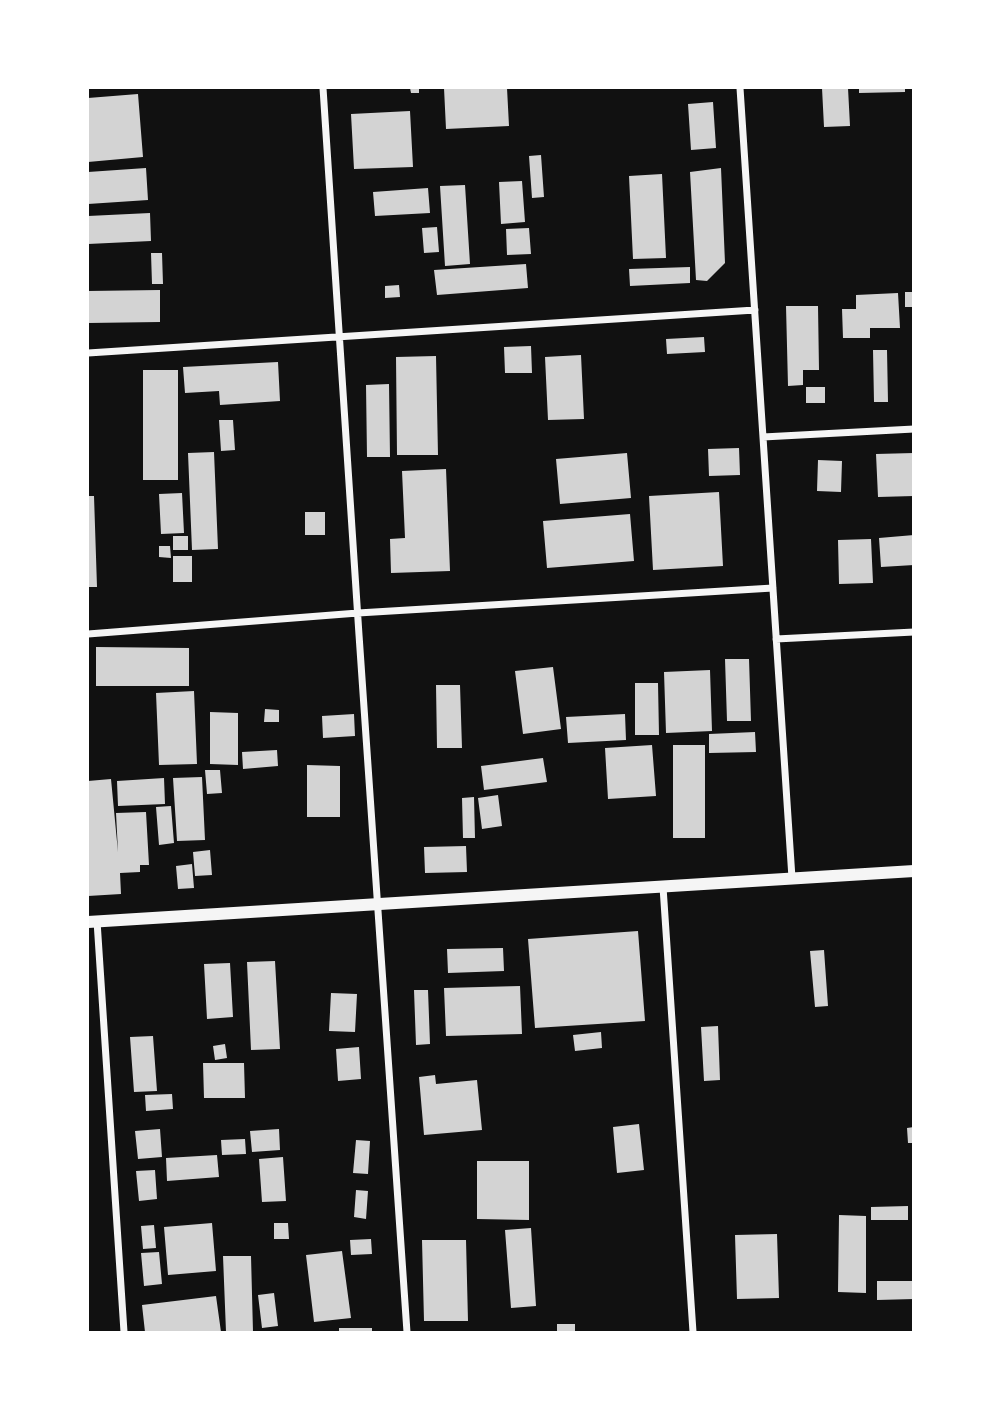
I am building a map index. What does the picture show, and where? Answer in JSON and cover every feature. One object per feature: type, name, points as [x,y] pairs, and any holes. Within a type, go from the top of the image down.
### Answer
[{"type":"street","points":[[323,88],[407,1332]]},
{"type":"street","points":[[740,88],[792,878]]},
{"type":"street","points":[[88,353],[755,310]]},
{"type":"street","points":[[763,437],[914,429]]},
{"type":"street","points":[[88,634],[358,613],[773,588]]},
{"type":"street","points":[[776,639],[914,632]]},
{"type":"street","points":[[124,1332],[92,921],[914,871]]},
{"type":"street","points":[[663,887],[693,1332]]},
{"type":"building","points":[[410,88],[419,88],[419,93],[411,93]]},
{"type":"building","points":[[444,88],[507,88],[509,126],[446,129]]},
{"type":"building","points":[[822,88],[848,88],[850,126],[824,127]]},
{"type":"building","points":[[859,88],[905,88],[905,92],[859,93]]},
{"type":"building","points":[[138,94],[143,157],[88,162],[88,98]]},
{"type":"building","points":[[713,102],[716,148],[691,150],[688,104]]},
{"type":"building","points":[[410,111],[413,167],[354,169],[351,114]]},
{"type":"building","points":[[541,155],[544,197],[532,198],[529,156]]},
{"type":"building","points":[[146,168],[148,200],[88,204],[88,172]]},
{"type":"building","points":[[721,168],[725,263],[707,281],[696,280],[690,172]]},
{"type":"building","points":[[662,174],[666,258],[633,259],[629,176]]},
{"type":"building","points":[[522,181],[525,222],[501,224],[499,182]]},
{"type":"building","points":[[465,185],[470,264],[445,266],[440,186]]},
{"type":"building","points":[[428,188],[430,213],[375,216],[373,192]]},
{"type":"building","points":[[150,213],[151,241],[88,244],[88,216]]},
{"type":"building","points":[[437,227],[439,252],[424,253],[422,228]]},
{"type":"building","points":[[529,228],[531,254],[507,255],[506,229]]},
{"type":"building","points":[[151,253],[162,253],[163,284],[152,284]]},
{"type":"building","points":[[526,264],[528,288],[437,295],[434,270]]},
{"type":"building","points":[[690,267],[690,283],[630,286],[629,269]]},
{"type":"building","points":[[399,285],[400,297],[385,298],[385,286]]},
{"type":"building","points":[[160,290],[160,322],[88,323],[88,291]]},
{"type":"building","points":[[905,292],[914,292],[914,307],[905,307]]},
{"type":"building","points":[[898,293],[900,328],[870,328],[870,338],[843,338],[842,309],[856,309],[856,295]]},
{"type":"building","points":[[786,306],[818,306],[819,370],[803,370],[803,385],[788,386]]},
{"type":"building","points":[[704,337],[705,352],[667,354],[666,339]]},
{"type":"building","points":[[531,346],[532,373],[505,373],[504,347]]},
{"type":"building","points":[[873,350],[887,350],[888,402],[874,402]]},
{"type":"building","points":[[581,355],[584,419],[548,420],[545,357]]},
{"type":"building","points":[[436,356],[438,455],[397,455],[396,357]]},
{"type":"building","points":[[278,362],[280,401],[220,405],[219,391],[185,393],[183,367]]},
{"type":"building","points":[[143,370],[178,370],[178,480],[143,480]]},
{"type":"building","points":[[389,384],[390,457],[367,457],[366,385]]},
{"type":"building","points":[[806,387],[825,387],[825,403],[806,403]]},
{"type":"building","points":[[219,420],[233,420],[235,450],[221,451]]},
{"type":"building","points":[[739,448],[740,475],[709,476],[708,449]]},
{"type":"building","points":[[214,452],[218,549],[192,550],[188,453]]},
{"type":"building","points":[[627,453],[631,498],[560,504],[556,459]]},
{"type":"building","points":[[914,453],[914,496],[878,497],[876,454]]},
{"type":"building","points":[[818,460],[842,461],[841,492],[817,491]]},
{"type":"building","points":[[446,469],[450,571],[391,573],[390,539],[405,538],[402,471]]},
{"type":"building","points":[[719,492],[723,566],[653,570],[649,496]]},
{"type":"building","points":[[182,493],[184,533],[161,534],[159,494]]},
{"type":"building","points":[[88,496],[94,496],[97,587],[88,587]]},
{"type":"building","points":[[305,512],[325,512],[325,535],[305,535]]},
{"type":"building","points":[[630,514],[634,561],[547,568],[543,521]]},
{"type":"building","points":[[914,535],[914,565],[881,567],[879,538]]},
{"type":"building","points":[[173,536],[188,536],[188,550],[173,550]]},
{"type":"building","points":[[871,539],[873,583],[839,584],[838,540]]},
{"type":"building","points":[[159,546],[170,546],[171,558],[159,557]]},
{"type":"building","points":[[173,556],[192,556],[192,582],[173,582]]},
{"type":"building","points":[[96,647],[189,648],[189,686],[96,686]]},
{"type":"building","points":[[725,659],[749,659],[751,721],[727,721]]},
{"type":"building","points":[[553,667],[561,729],[523,734],[515,671]]},
{"type":"building","points":[[710,670],[712,731],[666,733],[664,672]]},
{"type":"building","points":[[635,683],[658,683],[659,735],[635,735]]},
{"type":"building","points":[[436,685],[460,685],[462,748],[437,748]]},
{"type":"building","points":[[194,691],[197,764],[159,765],[156,693]]},
{"type":"building","points":[[265,709],[279,710],[279,722],[264,722]]},
{"type":"building","points":[[210,712],[238,713],[238,765],[210,764]]},
{"type":"building","points":[[354,714],[355,736],[323,738],[322,716]]},
{"type":"building","points":[[625,714],[626,740],[568,743],[566,717]]},
{"type":"building","points":[[755,732],[756,752],[709,753],[709,734]]},
{"type":"building","points":[[652,745],[656,796],[608,799],[605,748]]},
{"type":"building","points":[[673,745],[705,745],[705,838],[673,838]]},
{"type":"building","points":[[277,750],[278,766],[243,769],[242,752]]},
{"type":"building","points":[[543,758],[547,782],[484,790],[481,766]]},
{"type":"building","points":[[307,765],[340,766],[340,817],[307,817]]},
{"type":"building","points":[[205,770],[220,770],[222,793],[207,794]]},
{"type":"building","points":[[202,777],[205,840],[177,841],[173,778]]},
{"type":"building","points":[[164,778],[165,804],[118,806],[117,781]]},
{"type":"building","points":[[111,779],[118,852],[116,813],[146,812],[149,865],[140,865],[140,872],[120,873],[121,894],[88,896],[88,781]]},
{"type":"building","points":[[498,795],[502,826],[482,829],[478,798]]},
{"type":"building","points":[[474,797],[475,838],[463,838],[462,798]]},
{"type":"building","points":[[171,806],[174,843],[159,845],[156,807]]},
{"type":"building","points":[[466,846],[467,872],[425,873],[424,847]]},
{"type":"building","points":[[210,850],[212,875],[195,876],[193,852]]},
{"type":"building","points":[[192,864],[194,888],[178,889],[176,866]]},
{"type":"building","points":[[638,931],[645,1021],[535,1028],[528,939]]},
{"type":"building","points":[[503,948],[504,971],[448,973],[447,949]]},
{"type":"building","points":[[824,950],[828,1006],[815,1007],[810,951]]},
{"type":"building","points":[[275,961],[280,1049],[251,1050],[247,962]]},
{"type":"building","points":[[230,963],[233,1017],[207,1019],[204,964]]},
{"type":"building","points":[[520,986],[522,1034],[446,1036],[444,988]]},
{"type":"building","points":[[414,990],[428,990],[430,1044],[416,1045]]},
{"type":"building","points":[[331,993],[357,994],[355,1032],[329,1031]]},
{"type":"building","points":[[718,1026],[720,1080],[704,1081],[701,1027]]},
{"type":"building","points":[[601,1032],[602,1048],[575,1051],[573,1035]]},
{"type":"building","points":[[153,1036],[157,1091],[134,1092],[130,1037]]},
{"type":"building","points":[[225,1044],[227,1058],[215,1060],[213,1046]]},
{"type":"building","points":[[359,1047],[361,1079],[338,1081],[336,1049]]},
{"type":"building","points":[[203,1063],[244,1063],[245,1098],[204,1098]]},
{"type":"building","points":[[435,1075],[436,1084],[477,1080],[482,1130],[424,1135],[419,1077]]},
{"type":"building","points":[[172,1094],[173,1109],[146,1111],[145,1095]]},
{"type":"building","points":[[639,1124],[644,1170],[617,1173],[613,1127]]},
{"type":"building","points":[[914,1127],[914,1143],[908,1143],[907,1128]]},
{"type":"building","points":[[160,1129],[162,1157],[138,1159],[135,1131]]},
{"type":"building","points":[[279,1129],[280,1150],[252,1152],[250,1131]]},
{"type":"building","points":[[245,1139],[246,1154],[222,1155],[221,1140]]},
{"type":"building","points":[[356,1140],[370,1141],[368,1174],[353,1173]]},
{"type":"building","points":[[217,1155],[219,1177],[167,1181],[166,1158]]},
{"type":"building","points":[[283,1157],[286,1201],[262,1202],[259,1159]]},
{"type":"building","points":[[477,1161],[529,1161],[529,1220],[477,1219]]},
{"type":"building","points":[[155,1170],[157,1199],[139,1201],[136,1171]]},
{"type":"building","points":[[356,1190],[368,1191],[366,1219],[354,1217]]},
{"type":"building","points":[[908,1206],[908,1220],[871,1220],[871,1207]]},
{"type":"building","points":[[839,1215],[866,1216],[866,1293],[838,1292]]},
{"type":"building","points":[[212,1223],[216,1271],[168,1275],[164,1227]]},
{"type":"building","points":[[274,1223],[288,1223],[289,1239],[274,1239]]},
{"type":"building","points":[[154,1225],[156,1248],[143,1249],[141,1226]]},
{"type":"building","points":[[531,1228],[536,1306],[511,1308],[505,1230]]},
{"type":"building","points":[[777,1234],[779,1298],[737,1299],[735,1235]]},
{"type":"building","points":[[371,1239],[372,1254],[351,1255],[350,1240]]},
{"type":"building","points":[[422,1240],[466,1240],[468,1321],[424,1321]]},
{"type":"building","points":[[342,1251],[351,1318],[314,1322],[306,1255]]},
{"type":"building","points":[[159,1252],[162,1284],[144,1286],[141,1253]]},
{"type":"building","points":[[223,1256],[251,1256],[253,1332],[226,1332]]},
{"type":"building","points":[[877,1281],[914,1281],[914,1299],[877,1300]]},
{"type":"building","points":[[274,1293],[278,1326],[262,1328],[258,1295]]},
{"type":"building","points":[[216,1296],[221,1332],[145,1332],[142,1305]]},
{"type":"building","points":[[557,1324],[575,1324],[575,1332],[557,1332]]},
{"type":"building","points":[[339,1328],[372,1328],[372,1332],[339,1332]]}]
